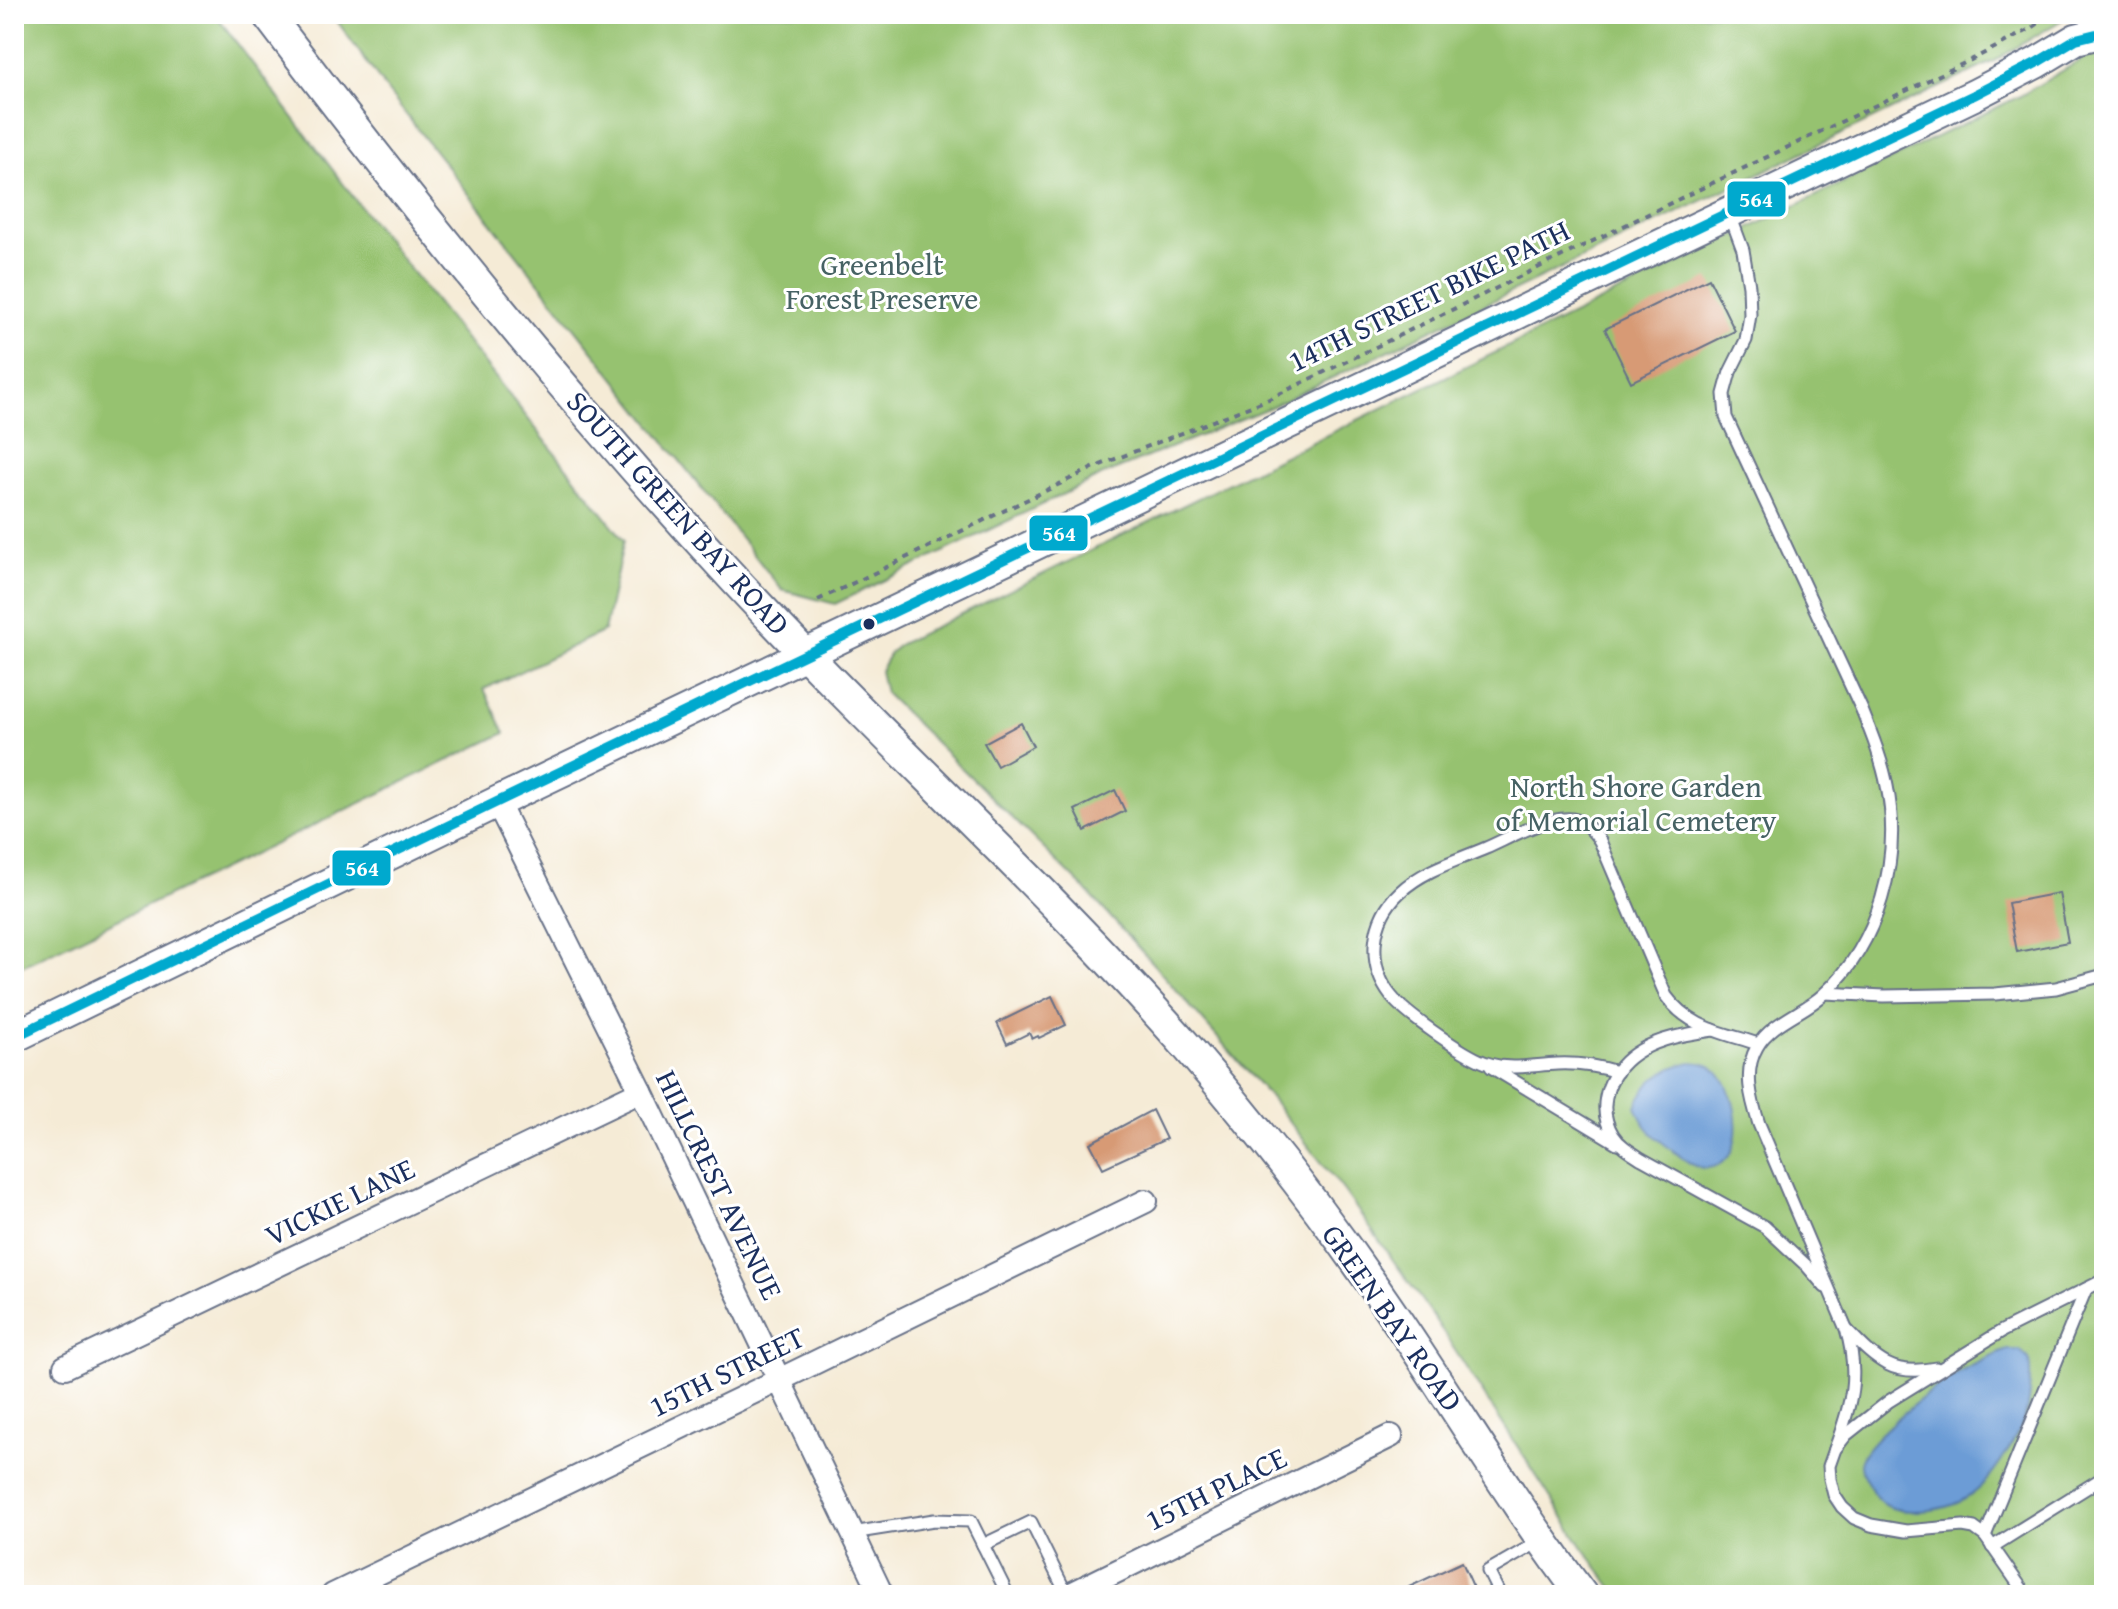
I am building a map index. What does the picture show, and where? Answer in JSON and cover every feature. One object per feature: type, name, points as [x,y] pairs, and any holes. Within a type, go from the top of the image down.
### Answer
[{"type":"street","name":"SOUTH GREEN BAY ROAD","points":[[267,14],[418,211],[579,405],[722,566],[1015,865],[1190,1051]]},
{"type":"street","points":[[14,1037],[497,802],[1974,95],[2090,36],[2095,14]]},
{"type":"street","name":"HILLCREST AVENUE","points":[[497,802],[641,1091],[882,1595]]},
{"type":"street","name":"GREEN BAY ROAD","points":[[1190,1051],[1282,1162],[1382,1299],[1541,1540],[1582,1595]]},
{"type":"street","name":"VICKIE LANE","points":[[65,1367],[641,1091]]},
{"type":"street","name":"15TH STREET","points":[[333,1595],[1146,1201]]},
{"type":"street","name":"15TH PLACE","points":[[1068,1595],[1391,1436]]},
{"type":"lane","points":[[1728,212],[1743,250],[1750,315],[1746,340],[1730,372],[1724,394],[1726,417],[1862,710],[1879,753],[1888,788],[1892,827],[1891,863],[1873,924],[1858,952],[1825,993],[1758,1044],[1749,1073],[1750,1096],[1759,1124],[1852,1346],[1853,1392],[1829,1466],[1830,1479],[1834,1495],[1842,1507],[1854,1518],[1871,1525],[1906,1531],[1963,1526],[1974,1528],[1985,1536],[2026,1595]]},
{"type":"lane","points":[[1758,1044],[1689,1020],[1675,1009],[1666,996],[1600,841],[1592,829],[1582,822],[1570,819],[1542,824],[1421,877],[1402,890],[1381,917],[1374,945],[1376,959],[1379,974],[1393,999],[1429,1028],[1479,1060],[1765,1227],[1807,1266],[1832,1295]]},
{"type":"lane","points":[[1825,993],[1884,996],[1995,994],[2056,988],[2104,975]]},
{"type":"lane","points":[[1624,1147],[1613,1135],[1605,1107],[1610,1081],[1627,1060],[1641,1050],[1677,1036],[1713,1030]]},
{"type":"lane","points":[[1479,1060],[1498,1067],[1593,1065],[1617,1072]]},
{"type":"lane","points":[[1835,1449],[1846,1435],[1889,1401],[2002,1331],[2104,1280]]},
{"type":"lane","points":[[1985,1536],[2086,1289]]},
{"type":"lane","points":[[1846,1329],[1869,1352],[1903,1371],[1944,1367]]},
{"type":"lane","points":[[1992,1547],[2104,1477]]},
{"type":"lane","points":[[852,1533],[934,1520],[971,1521],[1008,1595]]},
{"type":"lane","points":[[983,1545],[1031,1522],[1068,1595]]},
{"type":"lane","points":[[1500,1595],[1488,1571],[1541,1540]]},
{"type":"path","name":"14TH STREET BIKE PATH","points":[[818,600],[1095,467],[1269,399],[1977,57],[2052,14]]},
{"type":"green space","points":[[14,14],[215,14],[363,210],[624,540],[604,631],[484,689],[505,733],[14,970]]},
{"type":"green space","name":"Greenbelt Forest Preserve","points":[[332,14],[2072,14],[1994,61],[1273,406],[1103,475],[835,604],[782,590],[389,93]]},
{"type":"green space","name":"North Shore Garden of Memorial Cemetery","points":[[2104,46],[2104,1595],[1618,1595],[1582,1546],[1432,1315],[1344,1191],[1269,1096],[1087,891],[885,693],[880,671],[890,653],[900,644],[2020,96]]},
{"type":"water","points":[[1691,1062],[1707,1064],[1715,1069],[1729,1089],[1736,1117],[1734,1145],[1729,1156],[1711,1167],[1693,1165],[1662,1142],[1647,1127],[1636,1106],[1645,1089],[1658,1076]]},
{"type":"water","points":[[2007,1350],[2020,1350],[2028,1359],[2030,1372],[2026,1414],[2001,1462],[1983,1485],[1960,1502],[1932,1510],[1908,1511],[1890,1508],[1881,1502],[1860,1467],[1863,1455],[1872,1444],[1899,1417],[1943,1383]]},
{"type":"building","points":[[1709,278],[1735,331],[1631,382],[1605,329]]},
{"type":"building","points":[[1021,723],[1033,746],[997,766],[984,743]]},
{"type":"building","points":[[1115,790],[1125,811],[1085,831],[1075,810]]},
{"type":"building","points":[[2059,893],[2068,942],[2017,952],[2008,903]]},
{"type":"building","points":[[1052,996],[1066,1025],[1039,1038],[1032,1039],[1029,1033],[1007,1044],[997,1023]]},
{"type":"building","points":[[1152,1110],[1166,1139],[1103,1168],[1090,1143]]},
{"type":"building","points":[[1462,1562],[1477,1595],[1392,1595]]},
{"type":"transit line","name":"564","points":[[14,1037],[497,802],[1974,95],[2076,39],[2104,32]]}]
